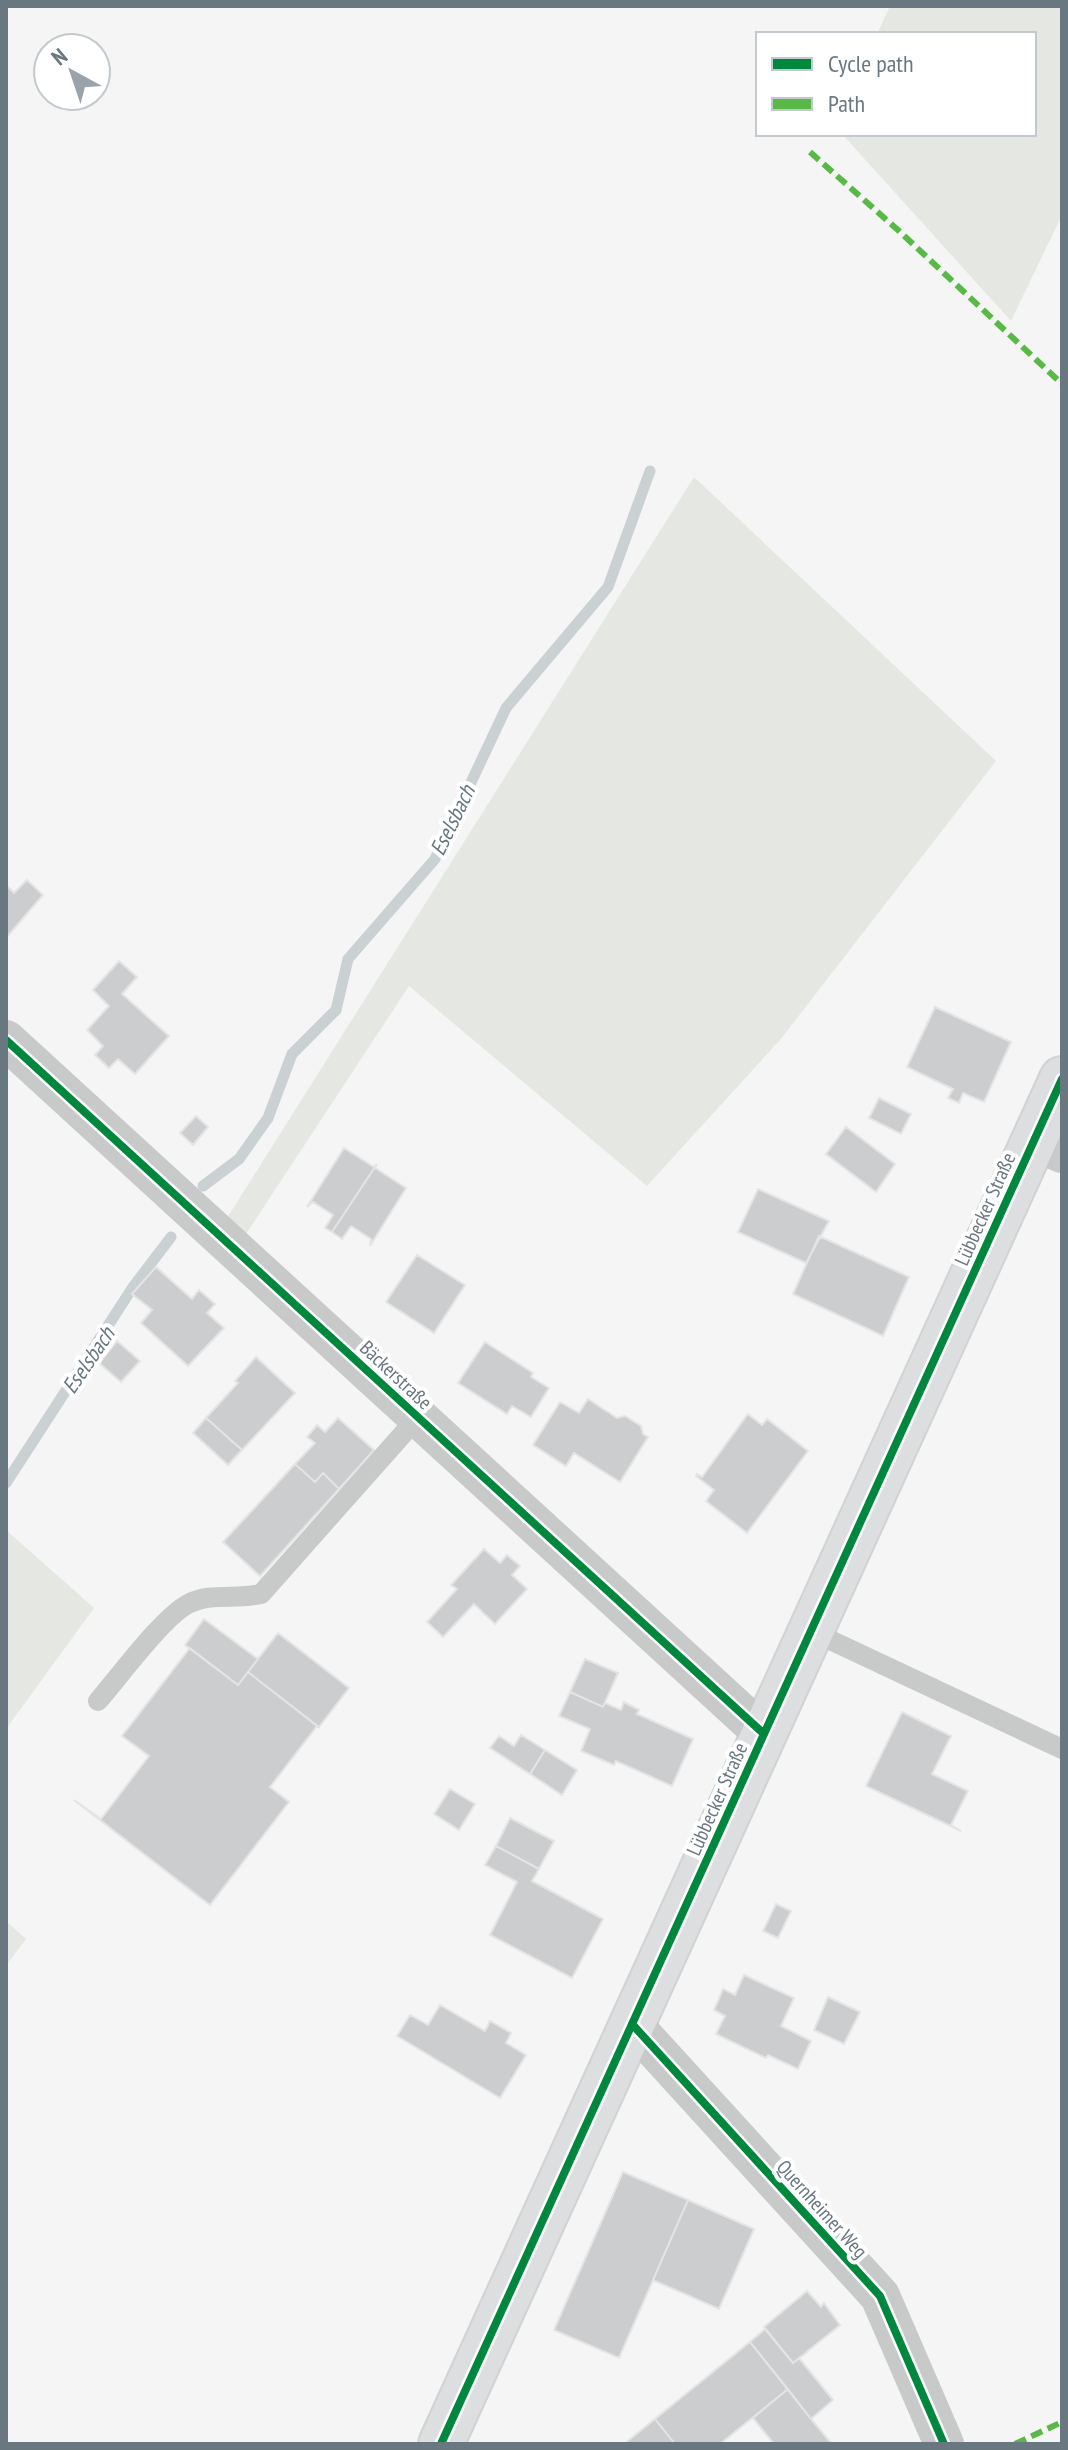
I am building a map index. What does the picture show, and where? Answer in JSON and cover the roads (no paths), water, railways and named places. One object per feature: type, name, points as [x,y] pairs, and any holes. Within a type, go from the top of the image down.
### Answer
[{"type":"main road","name":"Lübbecker Straße","points":[[441,2444],[811,1631],[1048,1146],[1062,1079]]},
{"type":"street","name":"Bäckerstraße","points":[[6,1040],[764,1734]]},
{"type":"street","name":"Quernheimer Weg","points":[[632,2024],[880,2296],[944,2444]]},
{"type":"lane","points":[[98,1701],[160,1628],[187,1605],[216,1596],[240,1599],[261,1594],[418,1417]]},
{"type":"lane","points":[[811,1631],[1062,1749]]},
{"type":"waterway","name":"Eselsbach","points":[[203,1186],[239,1159],[268,1118],[292,1054],[336,1010],[348,959],[435,859],[506,708],[608,587],[650,471]]},
{"type":"waterway","name":"Eselsbach","points":[[6,1483],[133,1287],[171,1237]]}]
